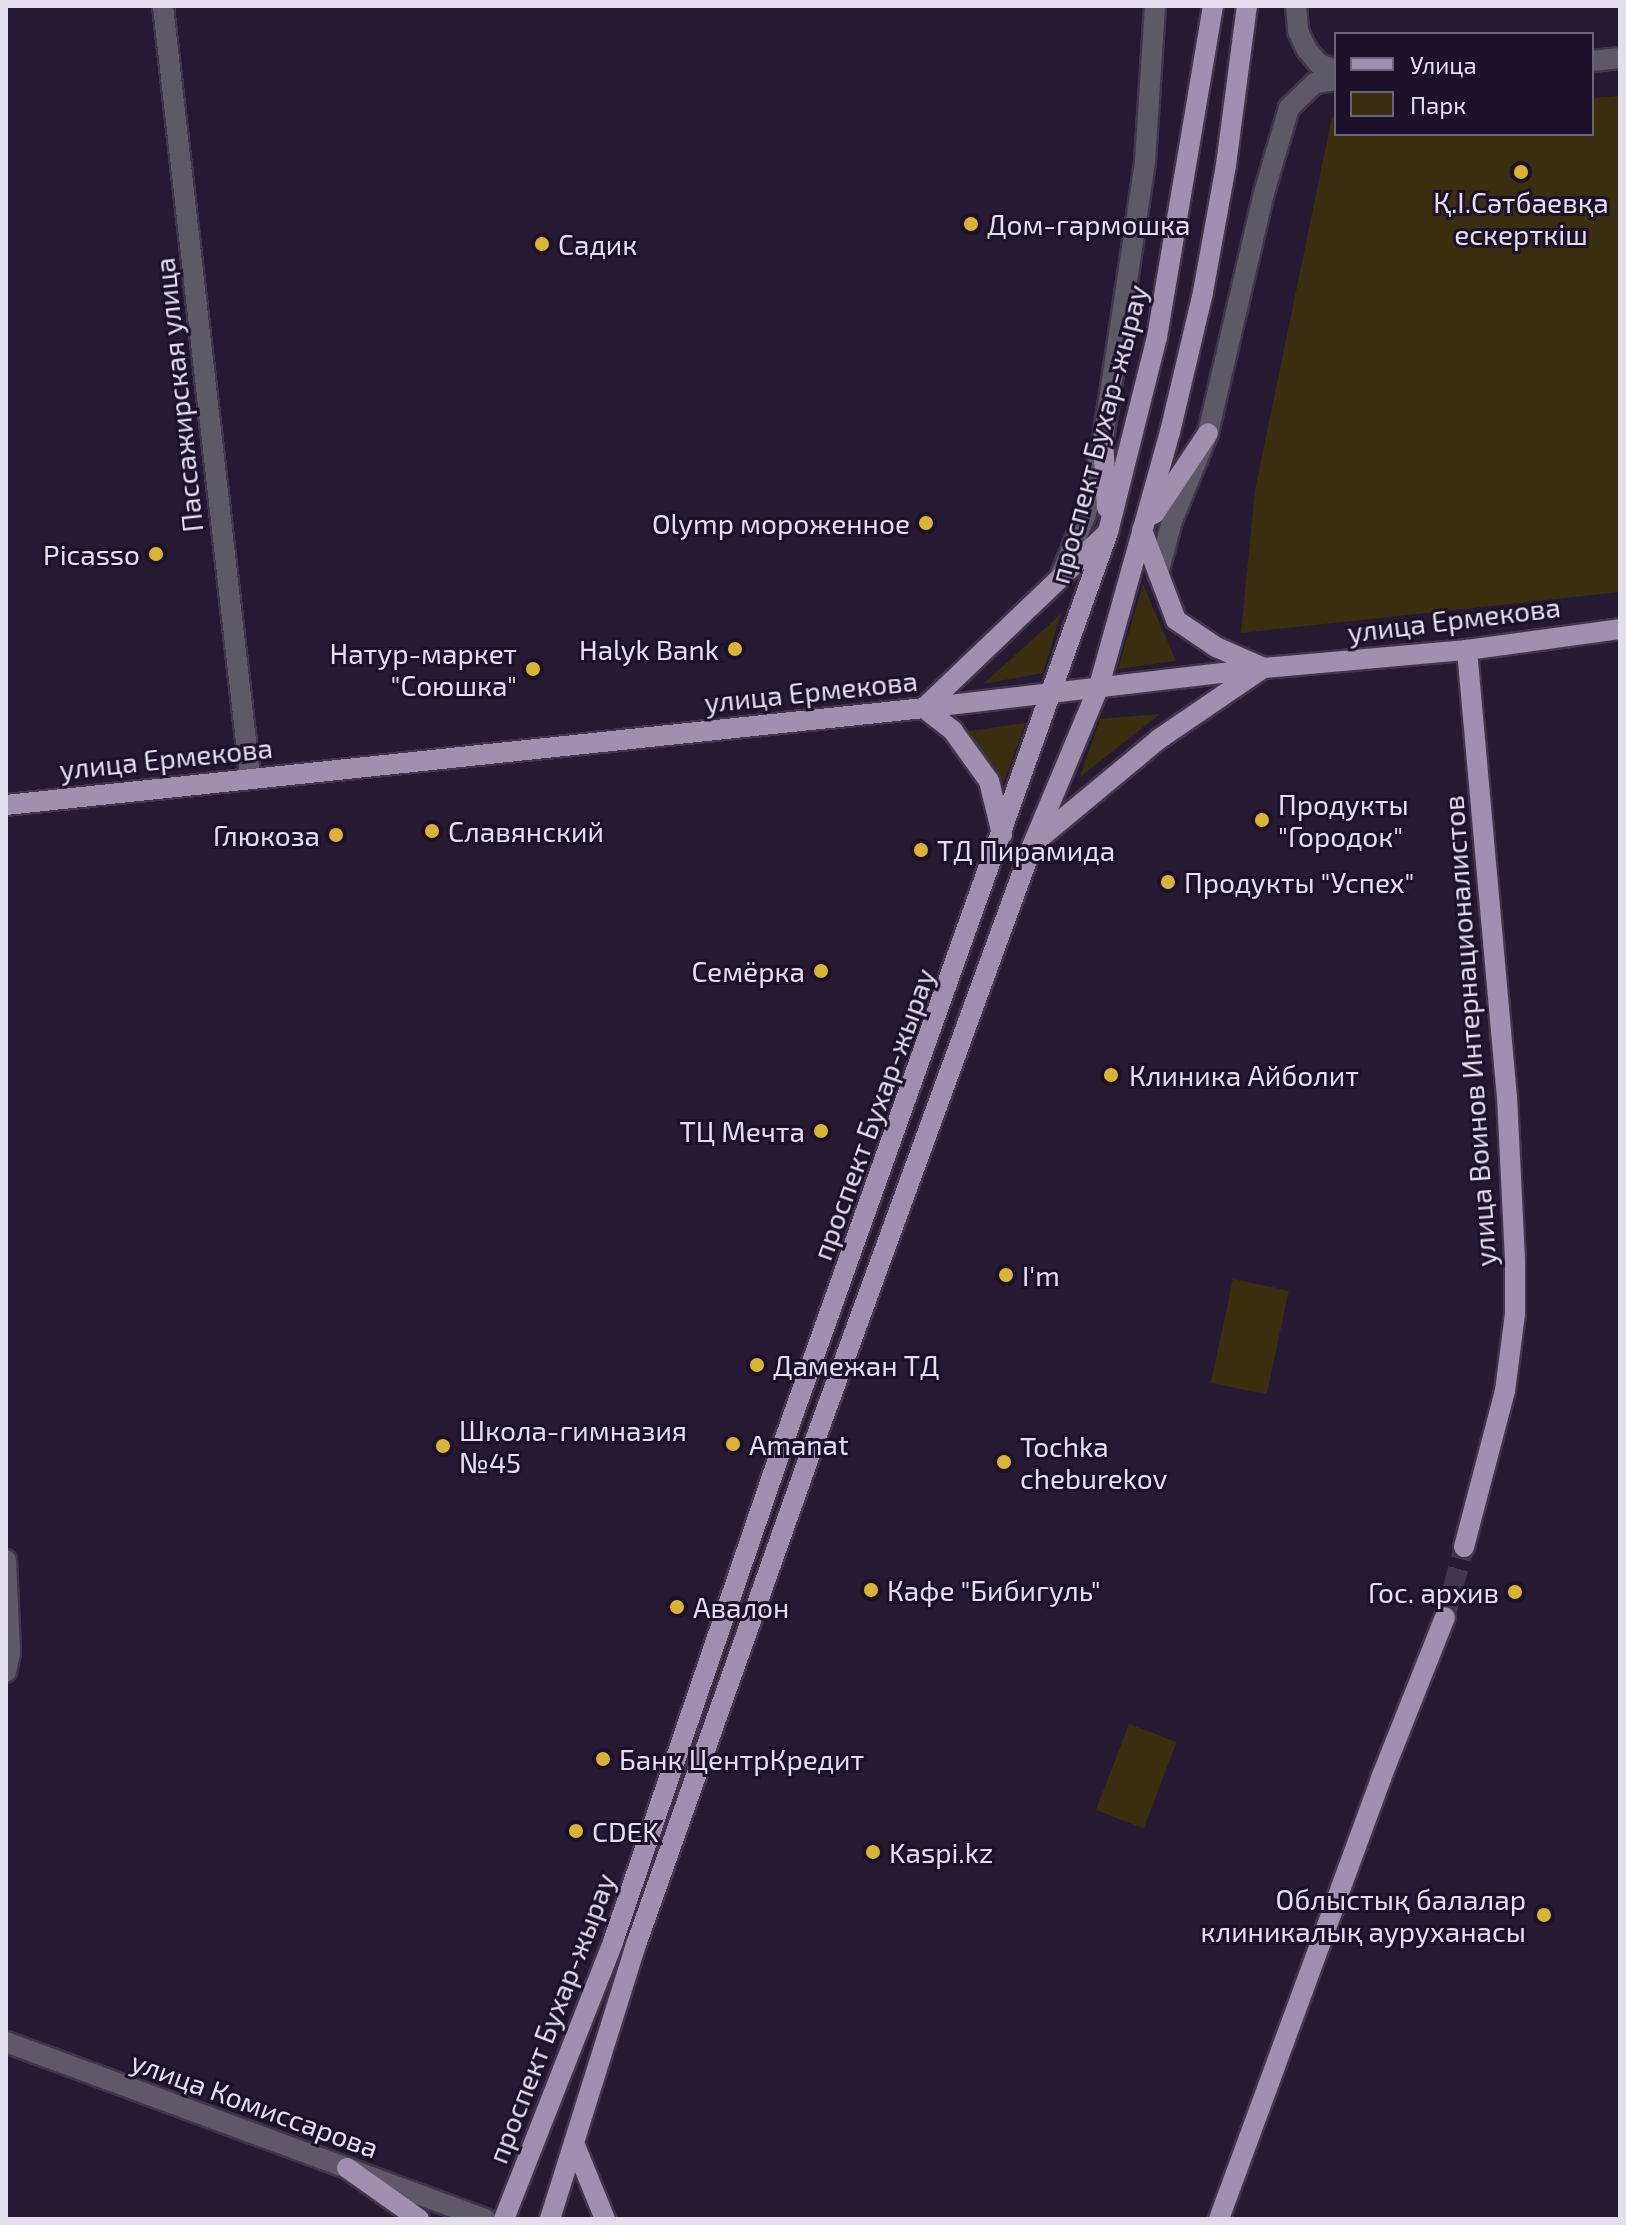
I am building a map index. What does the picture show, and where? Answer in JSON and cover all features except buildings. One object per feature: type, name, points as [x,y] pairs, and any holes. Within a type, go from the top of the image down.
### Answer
[{"type":"main road","name":"проспект Бухар-жырау","points":[[504,2219],[613,1942],[791,1421],[1053,694],[1108,532],[1128,442],[1157,337],[1213,6]]},
{"type":"main road","name":"проспект Бухар-жырау","points":[[550,2219],[637,1942],[818,1432],[1033,844],[1099,686],[1170,432],[1203,292],[1226,165],[1247,6]]},
{"type":"main road","points":[[1208,433],[1142,530],[1176,620],[1216,647],[1264,668]]},
{"type":"main road","points":[[1002,834],[989,781],[953,731],[924,708],[1108,532],[1103,440]]},
{"type":"main road","name":"улица Ермекова","points":[[6,805],[1053,694],[1264,668],[1467,650],[1620,629]]},
{"type":"main road","name":"улица Воинов Интернационалистов","points":[[1464,1547],[1505,1391],[1515,1314],[1507,1098],[1467,650]]},
{"type":"main road","points":[[1033,844],[1159,739],[1264,668]]},
{"type":"main road","points":[[791,1421],[818,1432]]},
{"type":"main road","points":[[1219,2219],[1381,1778],[1445,1617]]},
{"type":"main road","points":[[574,2143],[605,2219]]},
{"type":"main road","points":[[347,2168],[419,2219]]},
{"type":"street","name":"Пассажирская улица","points":[[163,6],[250,777]]},
{"type":"street","points":[[1060,577],[1086,514],[1103,440],[1145,161],[1155,6]]},
{"type":"street","points":[[1296,6],[1298,31],[1307,50],[1319,64],[1334,69]]},
{"type":"street","points":[[1594,61],[1620,58]]},
{"type":"street","points":[[1158,574],[1172,521],[1208,433],[1264,193],[1289,108],[1315,83],[1334,80]]},
{"type":"street","points":[[6,1560],[10,1653],[6,1672]]},
{"type":"street","name":"улица Комиссарова","points":[[6,2042],[485,2219]]},
{"type":"green space","points":[[1620,96],[1620,592],[1241,633],[1255,490],[1332,117],[1334,136],[1594,136],[1594,98]]},
{"type":"green space","points":[[1143,584],[1176,661],[1118,669]]},
{"type":"green space","points":[[1061,614],[1043,673],[983,684]]},
{"type":"green space","points":[[1160,714],[1080,777],[1100,719]]},
{"type":"green space","points":[[1026,723],[1002,786],[969,731]]},
{"type":"green space","points":[[1233,1279],[1289,1291],[1267,1395],[1211,1383]]},
{"type":"green space","points":[[1129,1724],[1177,1742],[1144,1828],[1096,1810]]},
{"type":"tunnel","points":[[1445,1617],[1464,1547]]},
{"type":"place","name":"Қ.І.Сәтбаевқа ескерткіш","points":[[1521,172]]},
{"type":"place","name":"Дом-гармошка","points":[[971,224]]},
{"type":"place","name":"Садик","points":[[542,244]]},
{"type":"place","name":"Olymp мороженное","points":[[926,523]]},
{"type":"place","name":"Picasso","points":[[156,554]]},
{"type":"place","name":"Halyk Bank","points":[[735,649]]},
{"type":"place","name":"Натур-маркет \"Союшка\"","points":[[533,669]]},
{"type":"place","name":"Продукты \"Городок\"","points":[[1262,820]]},
{"type":"place","name":"Славянский","points":[[432,831]]},
{"type":"place","name":"Глюкоза","points":[[336,835]]},
{"type":"place","name":"ТД Пирамида","points":[[921,850]]},
{"type":"place","name":"Продукты \"Успех\"","points":[[1168,882]]},
{"type":"place","name":"Семёрка","points":[[821,971]]},
{"type":"place","name":"Клиника Айболит","points":[[1111,1075]]},
{"type":"place","name":"ТЦ Мечта","points":[[821,1131]]},
{"type":"place","name":"I'm","points":[[1006,1275]]},
{"type":"place","name":"Дамежан ТД","points":[[757,1365]]},
{"type":"place","name":"Amanat","points":[[733,1444]]},
{"type":"place","name":"Школа-гимназия №45","points":[[443,1446]]},
{"type":"place","name":"Tochka cheburekov","points":[[1004,1462]]},
{"type":"place","name":"Кафе \"Бибигуль\"","points":[[871,1590]]},
{"type":"place","name":"Гос. архив","points":[[1515,1592]]},
{"type":"place","name":"Авалон","points":[[677,1607]]},
{"type":"place","name":"Банк ЦентрКредит","points":[[603,1759]]},
{"type":"place","name":"CDEK","points":[[576,1831]]},
{"type":"place","name":"Kaspi.kz","points":[[873,1852]]},
{"type":"place","name":"Облыстық балалар клиникалық ауруханасы","points":[[1544,1915]]}]
